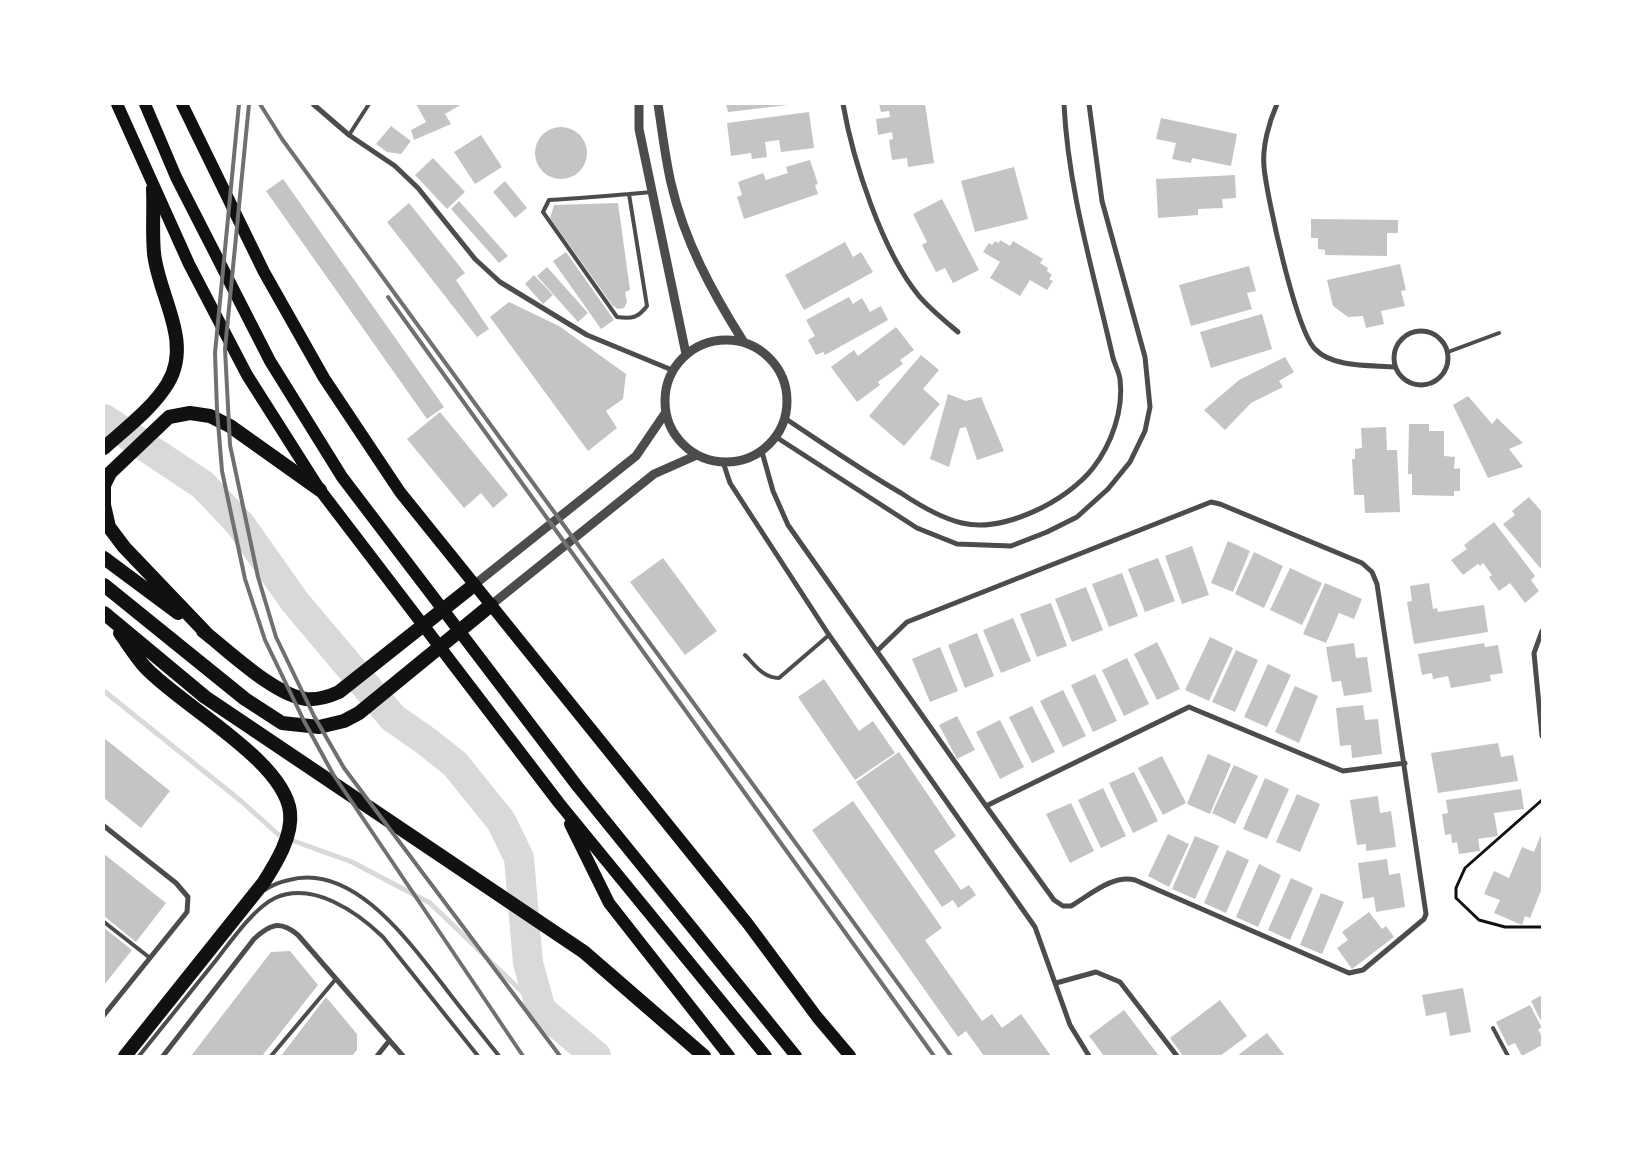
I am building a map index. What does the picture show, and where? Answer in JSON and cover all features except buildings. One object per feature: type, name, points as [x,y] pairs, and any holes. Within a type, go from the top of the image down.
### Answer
[{"type":"highway","points":[[117,104],[153,188],[189,264],[247,375],[320,490],[560,803],[766,1056]]},
{"type":"highway","points":[[145,104],[176,177],[270,361],[342,477],[578,787],[796,1056]]},
{"type":"highway","points":[[182,104],[264,272],[324,378],[400,492],[748,924],[816,1017],[850,1056]]},
{"type":"highway","points":[[104,448],[155,399],[168,382],[176,364],[176,334],[154,255],[153,188]]},
{"type":"highway","points":[[209,636],[124,547],[109,527],[104,506],[104,485],[110,473],[170,418],[190,413],[210,416],[230,426],[320,490]]},
{"type":"highway","points":[[104,558],[280,691],[305,699],[325,698],[339,692],[474,584]]},
{"type":"highway","points":[[104,585],[245,699],[282,723],[319,727],[344,720],[359,713],[492,606]]},
{"type":"highway","points":[[105,614],[145,667],[267,769],[283,791],[290,812],[289,826],[281,851],[264,882],[125,1056]]},
{"type":"highway","points":[[105,614],[205,698],[347,791],[447,861],[584,952],[704,1056]]},
{"type":"highway","points":[[560,803],[609,903],[729,1056]]},
{"type":"street","points":[[313,104],[348,135],[395,166],[418,188],[475,259],[500,282],[587,335],[672,370]]},
{"type":"street","points":[[639,104],[639,129],[686,354]]},
{"type":"street","points":[[658,104],[671,183],[692,249],[716,299],[743,341]]},
{"type":"street","points":[[843,104],[849,137],[881,231],[902,272],[919,295],[958,332]]},
{"type":"street","points":[[786,419],[927,509],[962,523],[985,525],[1036,512],[1084,479],[1102,457],[1114,428],[1119,405],[1120,379],[1113,358],[1078,210],[1066,139],[1064,104]]},
{"type":"street","points":[[776,438],[917,528],[957,544],[1010,546],[1047,532],[1077,517],[1108,489],[1130,462],[1145,431],[1150,407],[1145,357],[1102,201],[1089,104]]},
{"type":"street","points":[[1277,104],[1266,138],[1264,166],[1286,274],[1307,339],[1325,357],[1338,361],[1395,367]]},
{"type":"street","points":[[1420,330],[1432,332],[1442,340],[1448,352],[1448,363],[1443,374],[1434,382],[1423,385],[1411,384],[1401,377],[1395,367],[1393,354],[1398,342],[1407,334],[1420,330]]},
{"type":"street","points":[[716,340],[743,341],[761,350],[775,363],[785,380],[788,400],[786,419],[776,438],[762,452],[743,460],[723,462],[697,455],[683,444],[672,429],[666,412],[665,391],[672,370],[686,354],[703,343],[716,340]]},
{"type":"street","points":[[474,584],[636,456],[666,412]]},
{"type":"street","points":[[762,452],[773,491],[788,525],[1054,900],[1063,906],[1071,906],[1115,880],[1126,877],[1349,973],[1356,973],[1420,925],[1426,914],[1377,584],[1372,572],[1362,563],[1220,504],[1211,502],[907,622],[877,650]]},
{"type":"street","points":[[492,606],[654,474],[697,455]]},
{"type":"street","points":[[723,462],[730,484],[829,636],[1035,927],[1070,1026],[1089,1056]]},
{"type":"street","points":[[1542,631],[1534,653],[1542,736]]},
{"type":"street","points":[[986,806],[1189,706],[1343,771],[1405,763]]},
{"type":"street","points":[[104,826],[176,883],[188,897],[187,912],[104,1016]]},
{"type":"street","points":[[163,1056],[254,939],[266,928],[278,925],[289,928],[298,935],[335,980],[403,1056]]},
{"type":"street","points":[[1056,983],[1096,972],[1120,982],[1177,1056]]},
{"type":"street","points":[[377,1056],[389,1040]]},
{"type":"lane","points":[[348,135],[369,104]]},
{"type":"lane","points":[[628,194],[647,306],[640,316],[630,319],[618,317],[543,212],[550,200],[652,192]]},
{"type":"lane","points":[[1448,352],[1498,334]]},
{"type":"lane","points":[[745,655],[763,674],[771,678],[779,678],[829,636]]},
{"type":"lane","points":[[242,908],[272,885],[301,876],[320,877],[340,884],[395,925],[499,1056]]},
{"type":"lane","points":[[139,1056],[237,934],[258,912],[274,898],[297,894],[318,896],[340,904],[364,919],[383,936],[478,1056]]},
{"type":"lane","points":[[104,922],[150,958]]},
{"type":"lane","points":[[271,1056],[335,980]]},
{"type":"lane","points":[[1493,1028],[1508,1056]]},
{"type":"path","points":[[1542,800],[1465,868],[1456,888],[1456,898],[1480,920],[1505,927],[1542,927]]},
{"type":"waterway","points":[[104,419],[203,485],[240,524],[295,602],[393,718],[455,764],[501,821],[519,858],[528,963],[541,1010],[596,1056]]},
{"type":"waterway","points":[[104,691],[241,801],[280,836],[352,862],[430,903],[541,1010]]},
{"type":"railway","points":[[239,104],[215,353],[222,471],[245,579],[265,640],[304,721],[333,774],[523,1056]]},
{"type":"railway","points":[[249,104],[225,349],[230,445],[258,577],[276,637],[314,716],[344,768],[560,1056]]},
{"type":"railway","points":[[260,104],[282,139],[951,1056]]},
{"type":"railway","points":[[388,297],[934,1056]]}]
